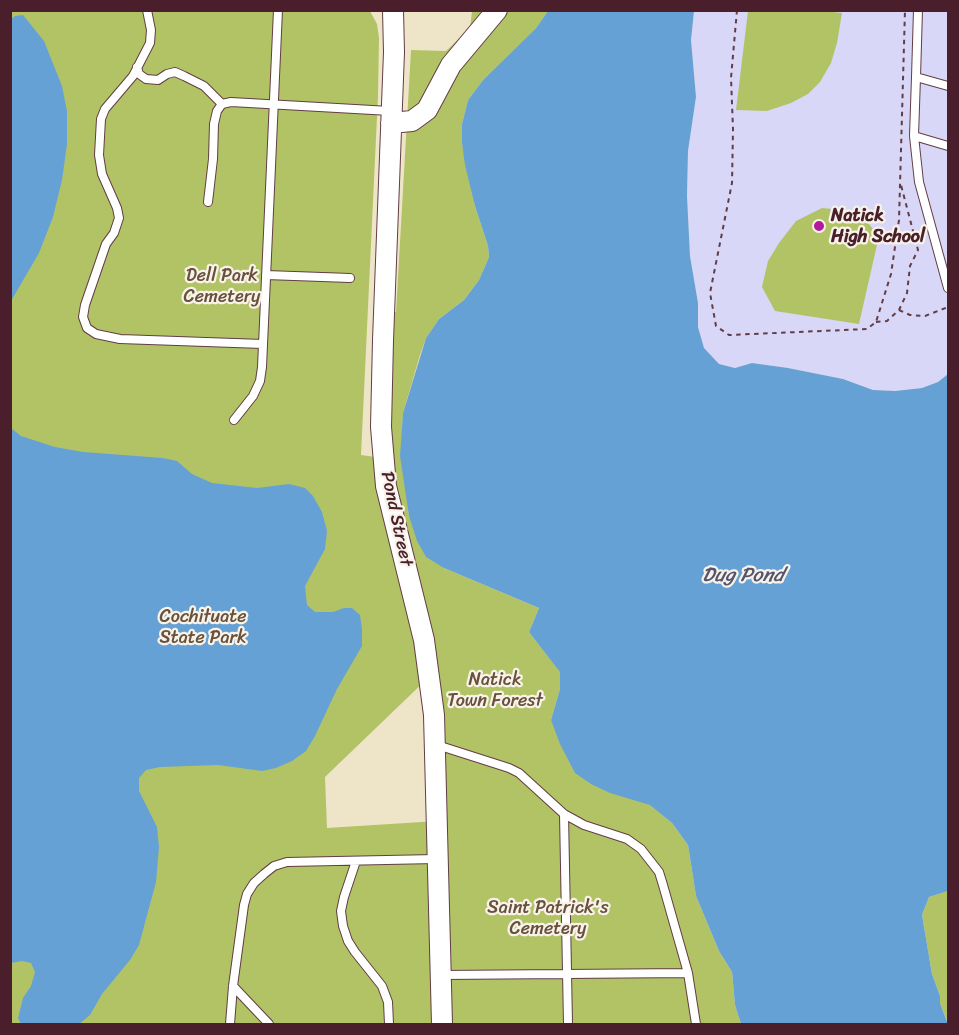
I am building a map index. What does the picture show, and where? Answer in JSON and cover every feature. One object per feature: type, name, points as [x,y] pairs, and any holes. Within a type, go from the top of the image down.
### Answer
[{"type":"street","name":"Pond Street","points":[[393,10],[381,392],[384,459],[386,486],[424,640],[431,686],[436,745],[442,1024]]},
{"type":"street","points":[[391,117],[412,121],[427,110],[436,89],[451,65],[497,10]]},
{"type":"lane","points":[[147,10],[152,30],[150,43],[124,87],[105,109],[100,119],[99,155],[102,174],[119,218],[114,233],[106,244],[83,317],[87,328],[96,334],[120,339],[263,344]]},
{"type":"lane","points":[[234,420],[253,396],[260,381],[278,10]]},
{"type":"lane","points":[[918,10],[914,136],[919,182],[948,288]]},
{"type":"lane","points":[[137,67],[139,74],[146,79],[158,80],[167,74],[176,72],[204,86],[222,104]]},
{"type":"lane","points":[[916,77],[948,86]]},
{"type":"lane","points":[[208,202],[214,124],[217,111],[222,104],[231,102],[273,104],[391,117]]},
{"type":"lane","points":[[914,136],[948,146]]},
{"type":"lane","points":[[266,275],[350,278]]},
{"type":"lane","points":[[436,745],[519,773],[552,806],[564,814],[584,825],[627,839],[641,849],[659,872],[688,973],[696,1024]]},
{"type":"lane","points":[[564,814],[568,1024]]},
{"type":"lane","points":[[230,1024],[232,986],[247,894],[254,883],[274,866],[287,862],[438,859]]},
{"type":"lane","points":[[356,861],[341,911],[343,926],[355,952],[382,986],[388,1002],[389,1024]]},
{"type":"lane","points":[[441,975],[688,973]]},
{"type":"lane","points":[[232,986],[269,1024]]},
{"type":"path","points":[[737,10],[731,78],[732,183],[710,293],[716,326],[729,335],[867,329],[876,322],[887,321],[899,310],[907,293],[910,266],[918,250],[900,180]]},
{"type":"path","points":[[876,322],[891,274],[899,220],[904,10]]},
{"type":"path","points":[[899,310],[910,315],[925,316],[948,307]]},
{"type":"shaded area","name":"Natick High School","points":[[694,11],[948,11],[948,374],[938,382],[922,388],[895,391],[873,390],[843,379],[788,368],[752,363],[735,368],[719,364],[704,349],[698,327],[698,303],[690,256],[687,196],[688,151],[696,97],[691,40]]},
{"type":"green space","points":[[10,11],[370,11],[377,24],[379,38],[378,96],[361,455],[383,458],[384,311],[396,312],[411,50],[446,51],[470,28],[472,11],[548,11],[536,28],[483,80],[468,100],[462,124],[462,143],[475,206],[488,246],[489,257],[479,280],[464,300],[439,319],[426,338],[420,355],[403,413],[402,434],[409,516],[444,568],[539,608],[529,632],[560,671],[560,689],[551,720],[672,823],[688,845],[696,896],[719,951],[732,972],[735,1005],[741,1024],[11,1024]],"holes":[[[429,677],[437,821],[327,828],[325,777]]]},
{"type":"green space","points":[[748,11],[842,13],[831,63],[820,82],[808,94],[791,103],[767,111],[736,110]]},
{"type":"green space","points":[[822,208],[850,211],[868,223],[879,236],[859,324],[775,311],[762,287],[768,261],[779,243],[796,221]]},
{"type":"green space","points":[[948,891],[948,1023],[932,974],[922,915],[929,897]]},
{"type":"water","name":"Dug Pond","points":[[548,11],[694,11],[691,40],[696,97],[688,151],[687,196],[690,256],[698,303],[698,327],[704,348],[719,364],[735,368],[752,363],[788,368],[843,379],[873,390],[895,391],[922,388],[938,382],[948,374],[948,891],[929,897],[922,915],[932,974],[948,1024],[741,1024],[735,1005],[732,972],[719,951],[696,896],[688,845],[672,823],[650,805],[610,793],[575,773],[560,744],[551,720],[560,689],[560,672],[529,632],[539,608],[444,568],[426,557],[417,541],[409,516],[400,456],[403,413],[426,338],[439,319],[464,300],[479,280],[489,257],[488,246],[465,165],[462,124],[468,100],[483,80],[536,28]]},
{"type":"water","points":[[23,15],[44,41],[62,86],[67,111],[67,144],[62,180],[53,217],[39,253],[11,301],[10,20],[15,16]]},
{"type":"water","name":"Cochituate State Park","points":[[11,428],[21,436],[55,447],[177,461],[192,474],[212,483],[257,488],[289,484],[305,488],[313,496],[322,512],[327,531],[325,549],[305,586],[307,605],[315,612],[333,612],[352,608],[360,615],[362,629],[362,646],[337,689],[315,736],[306,751],[292,761],[262,771],[218,765],[160,767],[146,770],[139,778],[139,791],[157,827],[159,847],[156,882],[139,945],[130,960],[102,994],[90,1015],[79,1024],[21,1024],[18,1018],[23,998],[31,986],[35,972],[31,963],[22,961],[11,963]]},
{"type":"place","name":"Natick High School","points":[[819,226]]},
{"type":"park label","name":"Dell Park Cemetery","points":[[222,286]]},
{"type":"park label","name":"Natick Town Forest","points":[[495,690]]},
{"type":"park label","name":"Saint Patrick's Cemetery","points":[[548,918]]}]
